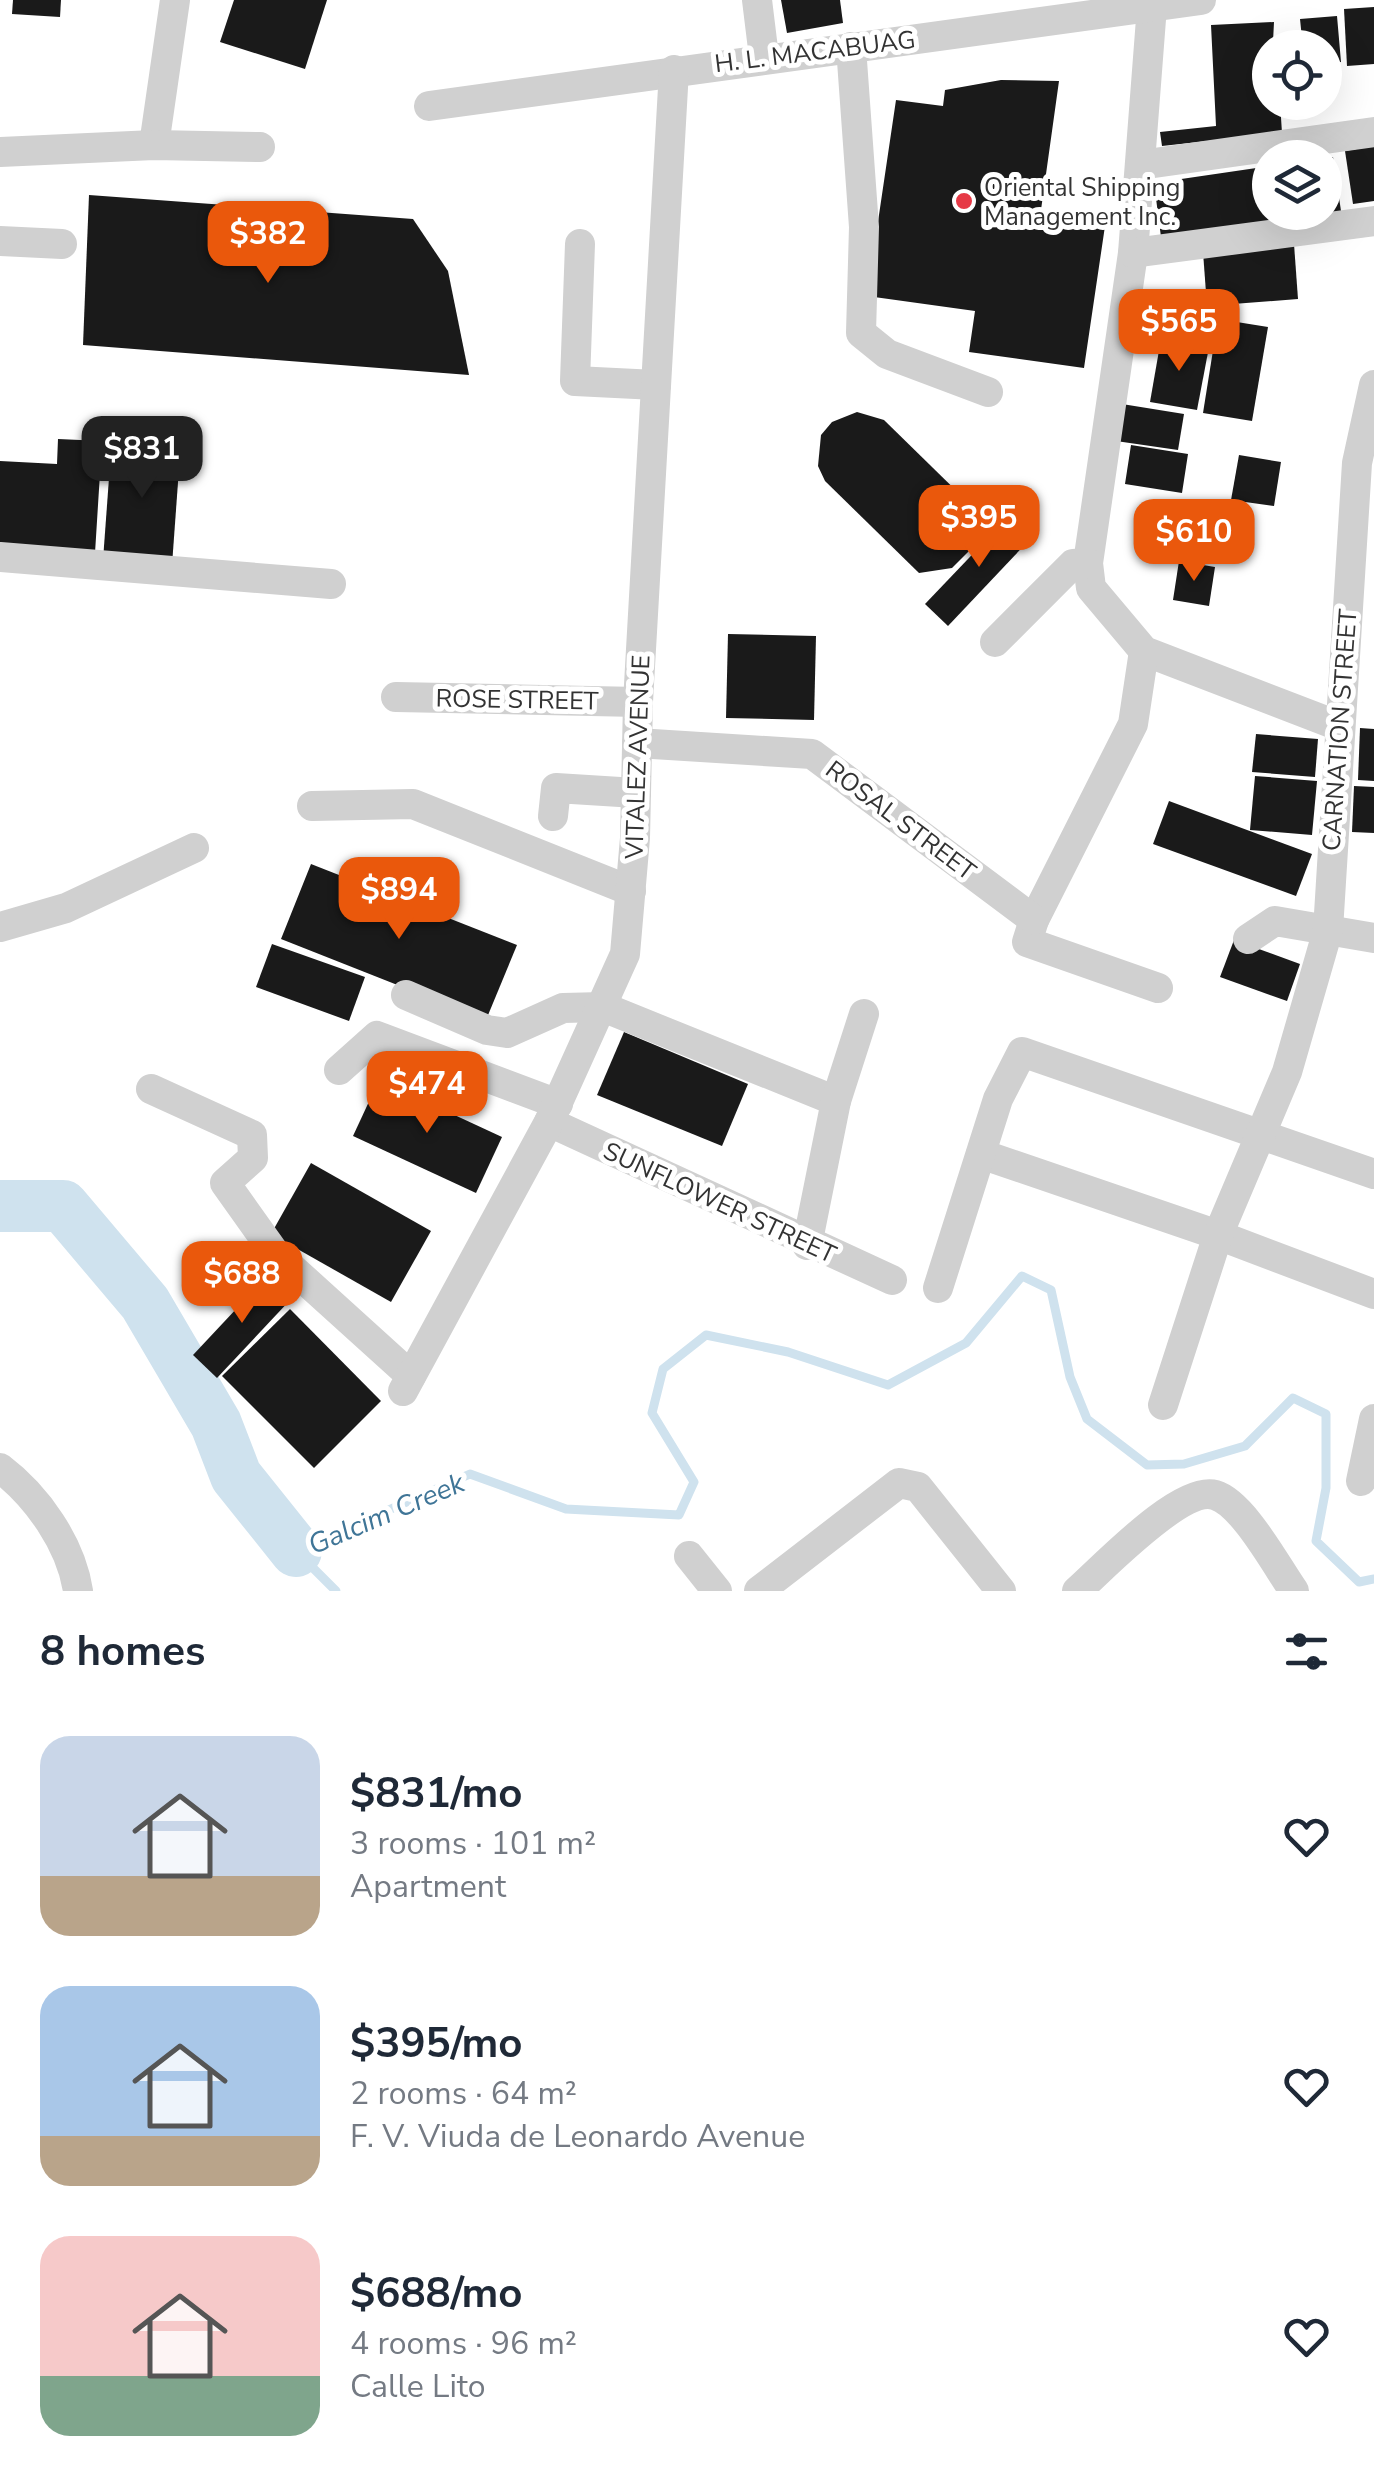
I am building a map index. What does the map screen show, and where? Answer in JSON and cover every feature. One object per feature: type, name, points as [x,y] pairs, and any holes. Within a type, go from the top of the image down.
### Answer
[{"type":"street","points":[[154,145],[175,0]]},
{"type":"street","points":[[757,0],[764,57]]},
{"type":"street","name":"H. L. MACABUAG","points":[[428,106],[1202,0]]},
{"type":"street","points":[[1152,6],[1133,252],[1088,563],[1091,588],[1144,651],[1339,726]]},
{"type":"street","points":[[851,47],[864,227],[861,334],[886,354],[988,392]]},
{"type":"street","name":"VITALEZ AVENUE","points":[[151,1089],[252,1135],[253,1158],[226,1183],[274,1252],[407,1384],[554,1113],[625,954],[674,70]]},
{"type":"street","points":[[1140,165],[1374,132]]},
{"type":"street","points":[[0,152],[154,145],[260,146]]},
{"type":"street","points":[[1133,252],[1374,221]]},
{"type":"street","points":[[0,241],[62,244]]},
{"type":"street","points":[[580,244],[575,381],[656,385]]},
{"type":"street","name":"CARNATION STREET","points":[[1163,1406],[1218,1235],[1287,1072],[1328,930],[1357,463],[1374,384]]},
{"type":"street","points":[[0,557],[331,584]]},
{"type":"street","points":[[995,642],[1073,564],[1088,563]]},
{"type":"street","points":[[1031,931],[1133,724],[1144,651]]},
{"type":"street","name":"ROSE STREET","points":[[396,697],[638,702]]},
{"type":"street","name":"ROSAL STREET","points":[[637,743],[812,754],[1031,931],[1158,988]]},
{"type":"street","points":[[554,816],[556,788],[636,793]]},
{"type":"street","points":[[312,806],[413,804],[630,890]]},
{"type":"street","points":[[0,927],[66,908],[194,848]]},
{"type":"street","points":[[1248,938],[1276,921],[1374,938]]},
{"type":"street","points":[[406,994],[487,1030],[507,1034],[563,1008],[604,1008],[836,1102]]},
{"type":"street","points":[[808,1244],[836,1102],[864,1014]]},
{"type":"street","name":"SUNFLOWER STREET","points":[[339,1070],[376,1036],[554,1113],[808,1244],[892,1280]]},
{"type":"street","points":[[938,1288],[998,1099],[1022,1052],[1374,1174]]},
{"type":"street","points":[[981,1154],[1218,1235],[1374,1294]]},
{"type":"street","points":[[1361,1480],[1374,1419]]},
{"type":"street","points":[[0,1468],[21,1484],[52,1526],[75,1570],[78,1591]]},
{"type":"street","points":[[758,1591],[899,1483],[918,1487],[1001,1591]]},
{"type":"street","points":[[1077,1591],[1176,1506],[1197,1495],[1216,1495],[1240,1513],[1294,1591]]},
{"type":"street","points":[[689,1556],[717,1591]]},
{"type":"building","points":[[13,0],[61,0],[60,17],[12,14]]},
{"type":"building","points":[[234,0],[327,0],[305,69],[220,42]]},
{"type":"building","points":[[781,0],[840,0],[843,23],[787,33]]},
{"type":"building","points":[[1374,7],[1374,64],[1347,66],[1344,9]]},
{"type":"building","points":[[1337,16],[1338,30],[1301,30],[1300,19]]},
{"type":"building","points":[[1274,22],[1274,30],[1252,30],[1252,120],[1281,120],[1282,133],[1162,146],[1160,132],[1216,126],[1211,25]]},
{"type":"building","points":[[1001,80],[1059,81],[1040,217],[1105,226],[1084,368],[969,352],[975,311],[867,296],[896,100],[943,106],[945,90]]},
{"type":"building","points":[[1374,146],[1374,201],[1353,204],[1345,151]]},
{"type":"building","points":[[1252,169],[1252,224],[1161,237],[1154,183]]},
{"type":"building","points":[[89,195],[413,219],[448,271],[469,375],[83,345]]},
{"type":"building","points":[[1294,244],[1298,299],[1207,306],[1203,252]]},
{"type":"building","points":[[1218,319],[1268,327],[1252,421],[1203,413]]},
{"type":"building","points":[[1161,339],[1209,347],[1197,410],[1150,402]]},
{"type":"building","points":[[1122,404],[1184,414],[1178,450],[1116,441]]},
{"type":"building","points":[[857,412],[884,420],[978,512],[976,544],[952,568],[919,573],[825,481],[818,466],[821,435],[832,422]]},
{"type":"building","points":[[112,437],[181,441],[172,565],[103,560]]},
{"type":"building","points":[[58,439],[102,441],[95,553],[0,548],[0,461],[57,464]]},
{"type":"building","points":[[1131,445],[1188,454],[1182,493],[1125,484]]},
{"type":"building","points":[[1239,455],[1281,462],[1274,506],[1231,500]]},
{"type":"building","points":[[1010,515],[1033,536],[948,626],[925,604]]},
{"type":"building","points":[[1179,561],[1215,567],[1209,606],[1173,600]]},
{"type":"building","points":[[728,634],[816,636],[814,720],[726,718]]},
{"type":"building","points":[[1360,728],[1374,729],[1374,781],[1358,780]]},
{"type":"building","points":[[1256,734],[1318,739],[1315,777],[1252,772]]},
{"type":"building","points":[[1255,776],[1317,781],[1312,835],[1250,830]]},
{"type":"building","points":[[1354,786],[1374,787],[1374,833],[1352,832]]},
{"type":"building","points":[[1169,801],[1312,854],[1296,896],[1153,844]]},
{"type":"building","points":[[311,864],[517,945],[486,1020],[281,939]]},
{"type":"building","points":[[1234,940],[1300,964],[1287,1001],[1220,977]]},
{"type":"building","points":[[272,944],[365,977],[349,1021],[256,987]]},
{"type":"building","points":[[624,1032],[748,1084],[722,1146],[597,1095]]},
{"type":"building","points":[[379,1080],[502,1137],[476,1193],[353,1136]]},
{"type":"building","points":[[311,1163],[431,1231],[391,1302],[271,1234]]},
{"type":"building","points":[[268,1275],[292,1298],[217,1378],[193,1355]]},
{"type":"building","points":[[290,1309],[381,1401],[314,1468],[222,1376]]},
{"type":"waterway","points":[[0,1206],[63,1206],[145,1303],[216,1424],[236,1476],[296,1551]]},
{"type":"waterway","name":"Galcim Creek","points":[[336,1591],[296,1551],[470,1474],[566,1509],[679,1515],[694,1482],[652,1413],[663,1369],[706,1335],[788,1352],[888,1385],[966,1343],[1022,1276],[1051,1290],[1070,1377],[1087,1419],[1147,1465],[1184,1464],[1245,1446],[1293,1398],[1326,1414],[1326,1488],[1316,1541],[1359,1582],[1374,1579]]},
{"type":"place","name":"Oriental Shipping Management Inc.","points":[[964,201]]}]
